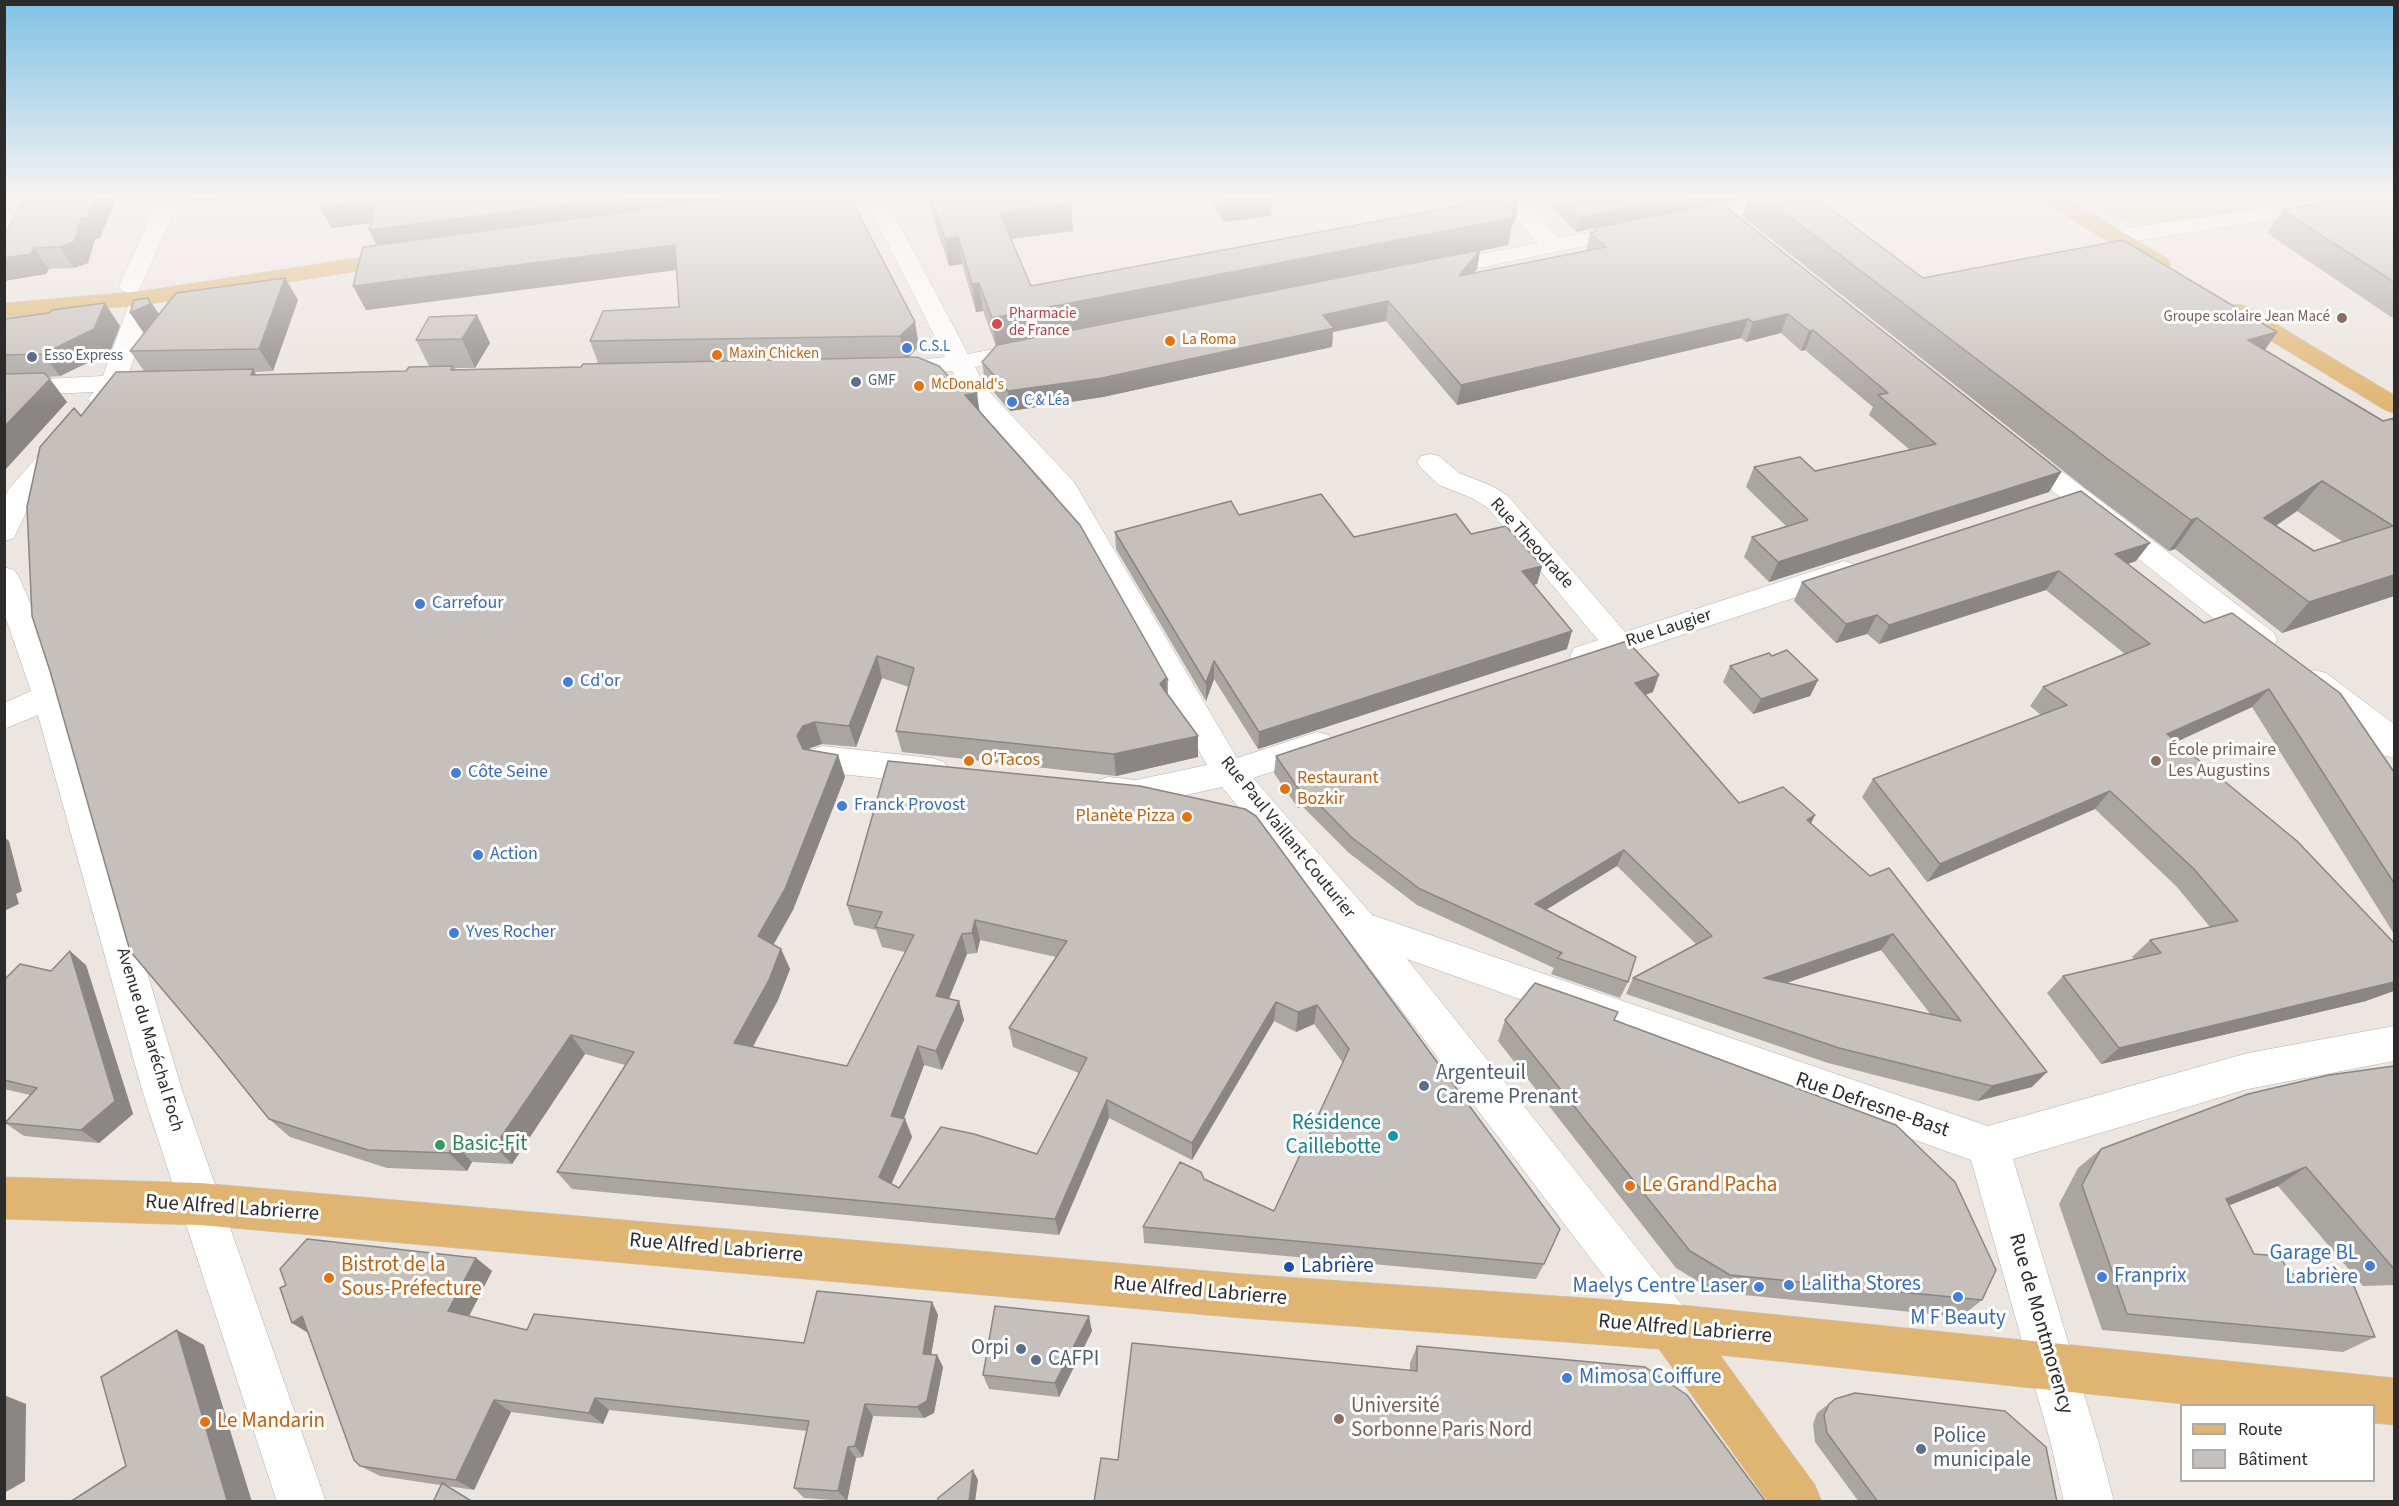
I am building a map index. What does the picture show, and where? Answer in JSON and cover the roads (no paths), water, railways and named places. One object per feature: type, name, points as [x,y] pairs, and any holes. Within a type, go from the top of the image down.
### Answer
[{"type":"main road","points":[[4,310],[333,267]]},
{"type":"main road","points":[[2165,267],[2176,274]]},
{"type":"main road","points":[[2216,298],[2394,405]]},
{"type":"main road","name":"Rue Alfred Labrierre","points":[[4,1198],[200,1204],[1242,1296],[1671,1327],[2394,1402]]},
{"type":"main road","points":[[1671,1327],[1798,1502]]},
{"type":"street","points":[[4,532],[22,490],[113,383],[146,267]]},
{"type":"street","name":"Rue Paul Vaillant-Couturier","points":[[910,267],[974,390],[1064,488],[1229,773],[1359,926],[1671,1327]]},
{"type":"street","points":[[1418,273],[1446,267]]},
{"type":"street","points":[[877,370],[911,370],[960,363],[1055,344]]},
{"type":"street","points":[[4,389],[171,381]]},
{"type":"street","points":[[2002,438],[2074,496],[2389,737],[2394,746]]},
{"type":"street","name":"Rue Theodrade","points":[[1430,462],[1449,479],[1482,492],[1498,502],[1619,645]]},
{"type":"street","points":[[2039,508],[2074,496]]},
{"type":"street","name":"Rue Laugier","points":[[1562,663],[1869,563]]},
{"type":"street","name":"Avenue du Maréchal Foch","points":[[4,577],[27,630],[49,696],[162,1090],[302,1502]]},
{"type":"street","points":[[4,717],[49,696]]},
{"type":"street","points":[[1078,787],[1136,793],[1229,773],[1347,734]]},
{"type":"street","points":[[823,759],[962,774]]},
{"type":"street","name":"Rue Defresne-Bast","points":[[1359,926],[1988,1146]]},
{"type":"street","points":[[1988,1146],[2248,1071],[2394,1043]]},
{"type":"street","name":"Rue de Montmorency","points":[[1988,1146],[2076,1444],[2089,1502]]},
{"type":"place","name":"Groupe scolaire Jean Macé","points":[[2342,318]]},
{"type":"place","name":"Pharmacie de France","points":[[997,324]]},
{"type":"place","name":"La Roma","points":[[1170,341]]},
{"type":"place","name":"C.S.L","points":[[907,348]]},
{"type":"place","name":"Maxin Chicken","points":[[717,355]]},
{"type":"place","name":"Esso Express","points":[[32,357]]},
{"type":"place","name":"GMF","points":[[856,382]]},
{"type":"place","name":"McDonald's","points":[[919,386]]},
{"type":"place","name":"C & Léa","points":[[1012,402]]},
{"type":"place","name":"Carrefour","points":[[420,604]]},
{"type":"place","name":"Cd'or","points":[[568,682]]},
{"type":"place","name":"O'Tacos","points":[[969,761]]},
{"type":"place","name":"École primaire Les Augustins","points":[[2156,761]]},
{"type":"place","name":"Côte Seine","points":[[456,773]]},
{"type":"place","name":"Restaurant Bozkir","points":[[1285,789]]},
{"type":"place","name":"Franck Provost","points":[[842,806]]},
{"type":"place","name":"Planète Pizza","points":[[1187,817]]},
{"type":"place","name":"Action","points":[[478,855]]},
{"type":"place","name":"Yves Rocher","points":[[454,933]]},
{"type":"place","name":"Argenteuil Careme Prenant","points":[[1424,1086]]},
{"type":"place","name":"Résidence Caillebotte","points":[[1393,1136]]},
{"type":"place","name":"Basic-Fit","points":[[440,1145]]},
{"type":"place","name":"Le Grand Pacha","points":[[1630,1186]]},
{"type":"place","name":"Garage BL Labrière","points":[[2370,1266]]},
{"type":"place","name":"Labrière","points":[[1289,1267]]},
{"type":"place","name":"Franprix","points":[[2102,1277]]},
{"type":"place","name":"Bistrot de la Sous-Préfecture","points":[[329,1278]]},
{"type":"place","name":"Lalitha Stores","points":[[1789,1285]]},
{"type":"place","name":"Maelys Centre Laser","points":[[1759,1287]]},
{"type":"place","name":"M F Beauty","points":[[1958,1297]]},
{"type":"place","name":"Orpi","points":[[1021,1349]]},
{"type":"place","name":"CAFPI","points":[[1036,1360]]},
{"type":"place","name":"Mimosa Coiffure","points":[[1567,1378]]},
{"type":"place","name":"Université Sorbonne Paris Nord","points":[[1339,1419]]},
{"type":"place","name":"Le Mandarin","points":[[205,1422]]},
{"type":"place","name":"Police municipale","points":[[1921,1449]]}]
